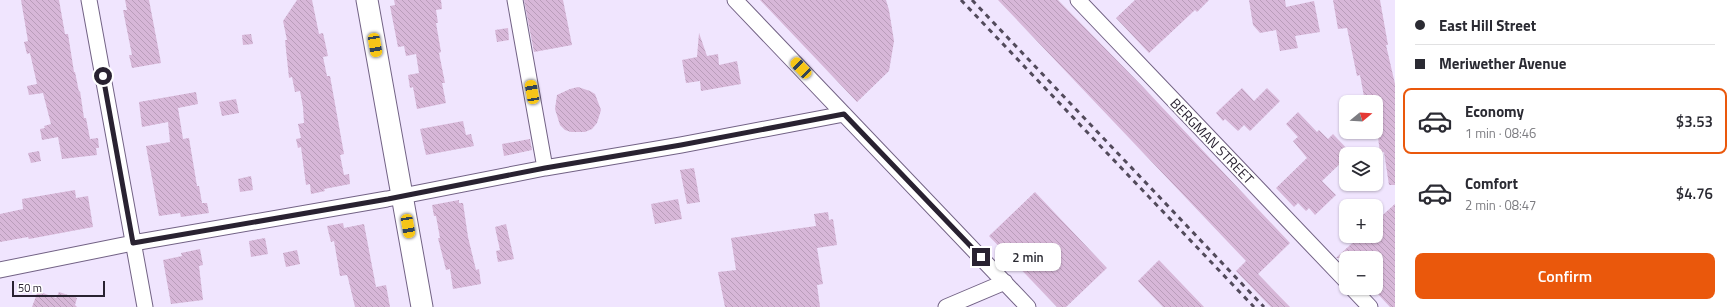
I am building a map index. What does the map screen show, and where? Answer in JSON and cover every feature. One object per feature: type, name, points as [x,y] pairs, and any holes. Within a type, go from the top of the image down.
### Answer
[{"type":"street","points":[[89,0],[145,307]]},
{"type":"street","points":[[367,0],[422,307]]},
{"type":"street","points":[[516,0],[545,168]]},
{"type":"street","points":[[735,0],[1028,307]]},
{"type":"street","name":"BERGMAN STREET","points":[[1078,0],[1339,274]]},
{"type":"street","points":[[0,270],[133,243],[403,196],[545,168],[673,147],[844,114]]},
{"type":"street","points":[[946,307],[1004,282]]},
{"type":"street","points":[[1359,295],[1370,307]]},
{"type":"building","points":[[21,0],[59,0],[65,34],[68,34],[74,72],[79,92],[80,91],[84,118],[86,118],[90,139],[98,138],[99,148],[96,148],[97,155],[62,159],[58,137],[42,140],[40,129],[51,124],[43,93],[29,95],[27,86],[37,84],[30,53],[27,54],[24,42],[28,41]]},
{"type":"building","points":[[125,0],[149,0],[161,63],[132,68],[129,55],[132,55],[123,10],[127,10]]},
{"type":"building","points":[[297,0],[312,0],[319,34],[323,33],[328,56],[323,57],[327,76],[330,76],[344,154],[340,155],[344,175],[349,174],[350,184],[324,189],[325,191],[311,194],[310,184],[306,185],[301,147],[298,148],[296,139],[301,138],[298,124],[304,123],[303,107],[300,91],[295,92],[292,77],[289,78],[285,40],[287,40],[283,21]]},
{"type":"building","points":[[394,0],[441,0],[442,9],[436,10],[438,23],[436,23],[441,52],[439,53],[445,83],[442,83],[446,103],[417,109],[413,87],[410,88],[408,75],[419,73],[416,54],[406,56],[404,46],[398,47],[390,6],[395,5]]},
{"type":"building","points":[[524,0],[563,0],[572,45],[534,52]]},
{"type":"building","points":[[760,0],[886,0],[894,41],[889,71],[857,102]]},
{"type":"building","points":[[998,0],[1058,0],[1143,87],[1290,243],[1258,274],[1290,307],[1271,307],[1236,271],[1246,261]]},
{"type":"building","points":[[1135,0],[1209,0],[1197,12],[1195,10],[1149,53],[1116,18]]},
{"type":"building","points":[[1249,0],[1285,0],[1286,7],[1314,1],[1320,32],[1295,36],[1298,48],[1280,51],[1276,30],[1260,33],[1253,25]]},
{"type":"building","points":[[1333,0],[1380,0],[1388,45],[1386,45],[1395,84],[1395,185],[1389,185],[1383,147],[1379,147],[1378,139],[1383,139],[1383,95],[1364,95],[1360,75],[1357,76],[1347,28],[1338,29]]},
{"type":"building","points":[[508,28],[509,40],[497,42],[495,30]]},
{"type":"building","points":[[699,33],[707,56],[718,54],[719,65],[737,61],[741,84],[701,91],[700,81],[686,83],[682,60],[697,57]]},
{"type":"building","points":[[251,34],[253,44],[243,45],[242,35]]},
{"type":"building","points":[[578,87],[595,94],[601,110],[597,123],[592,129],[585,132],[571,132],[565,130],[560,125],[555,109],[557,95]]},
{"type":"building","points":[[1242,88],[1254,101],[1267,88],[1280,101],[1250,131],[1244,125],[1238,131],[1225,119],[1223,121],[1216,113]]},
{"type":"building","points":[[196,92],[198,104],[178,108],[183,139],[189,138],[197,186],[199,186],[202,203],[207,203],[209,213],[181,217],[180,213],[159,216],[146,146],[170,142],[168,122],[142,127],[139,102]]},
{"type":"building","points":[[236,99],[239,113],[222,116],[219,102]]},
{"type":"building","points":[[1298,112],[1317,132],[1319,130],[1328,139],[1333,134],[1345,147],[1339,147],[1339,165],[1322,181],[1336,195],[1315,215],[1309,208],[1306,211],[1298,203],[1294,207],[1276,188],[1307,158],[1293,141],[1298,137],[1286,124]]},
{"type":"building","points":[[463,121],[466,135],[471,134],[474,146],[426,155],[420,129]]},
{"type":"building","points":[[530,139],[532,150],[504,156],[502,144]]},
{"type":"building","points":[[39,151],[41,161],[31,163],[28,153]]},
{"type":"building","points":[[694,168],[700,202],[687,204],[680,170]]},
{"type":"building","points":[[251,176],[253,190],[240,192],[238,179]]},
{"type":"building","points":[[75,190],[76,198],[88,196],[93,227],[29,239],[28,237],[0,242],[0,214],[23,209],[22,199]]},
{"type":"building","points":[[1035,192],[1107,268],[1066,307],[1057,307],[989,236]]},
{"type":"building","points":[[678,199],[682,219],[655,224],[651,204]]},
{"type":"building","points":[[459,200],[459,203],[463,203],[468,237],[476,270],[479,269],[481,284],[453,289],[450,269],[446,270],[438,238],[440,238],[436,216],[434,216],[432,205]]},
{"type":"building","points":[[1395,204],[1395,307],[1390,307],[1379,295],[1383,295],[1383,251],[1344,251],[1352,243],[1383,243],[1383,215]]},
{"type":"building","points":[[828,212],[829,220],[833,219],[837,245],[817,248],[823,284],[817,285],[820,307],[725,307],[718,272],[736,270],[731,238],[816,226],[814,214]]},
{"type":"building","points":[[343,223],[344,228],[364,224],[376,287],[386,285],[390,307],[355,307],[347,275],[340,276],[334,241],[331,242],[327,226]]},
{"type":"building","points":[[506,224],[514,259],[498,262],[496,251],[500,250],[495,227]]},
{"type":"building","points":[[265,238],[268,254],[251,257],[249,241]]},
{"type":"building","points":[[200,249],[203,265],[199,266],[203,300],[171,304],[163,260],[182,256],[181,253]]},
{"type":"building","points":[[297,250],[300,264],[286,267],[283,253]]},
{"type":"building","points":[[1159,260],[1204,307],[1163,307],[1138,281]]},
{"type":"building","points":[[38,291],[56,298],[59,292],[77,298],[75,305],[77,307],[32,307]]},
{"type":"railway","points":[[961,0],[1254,307]]},
{"type":"railway","points":[[972,0],[1264,307]]},
{"type":"route","points":[[103,76],[133,243],[388,199],[527,173],[545,168],[681,145],[844,114],[981,257]]}]
